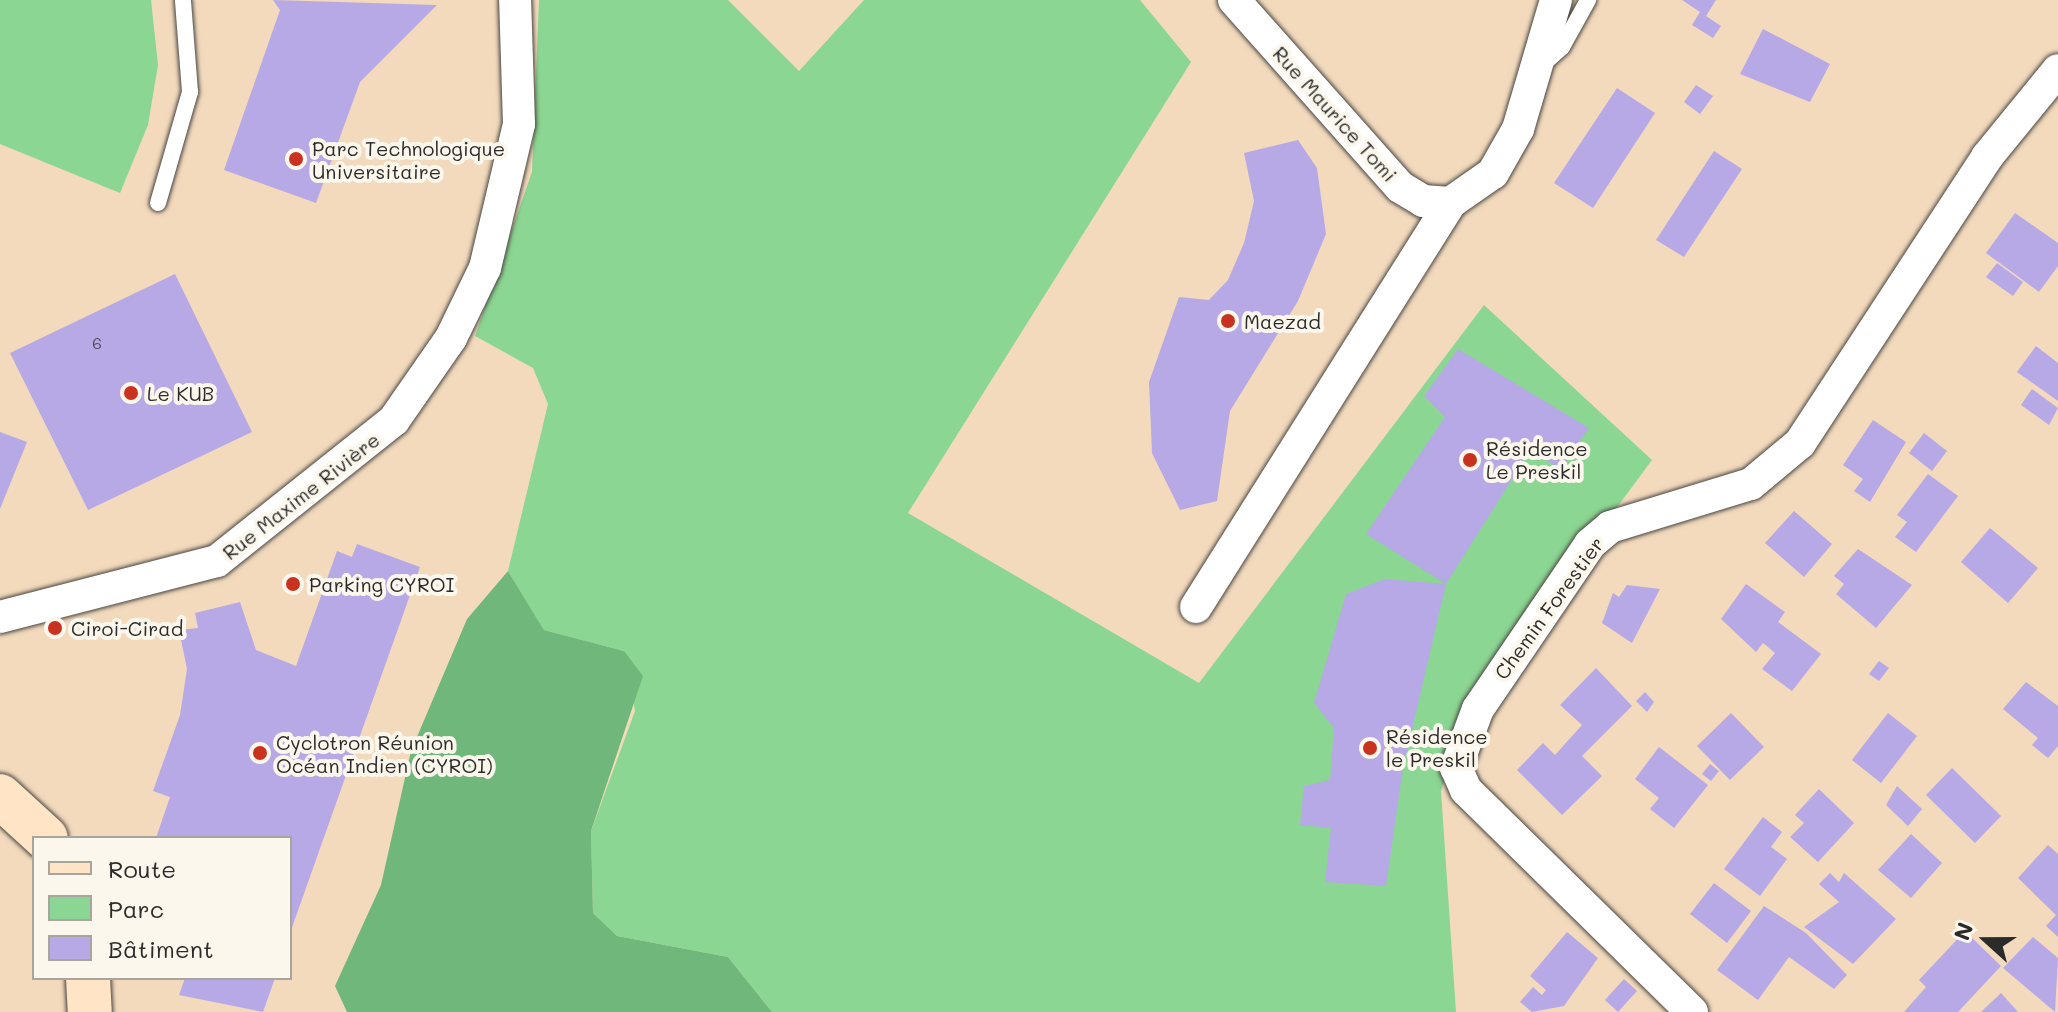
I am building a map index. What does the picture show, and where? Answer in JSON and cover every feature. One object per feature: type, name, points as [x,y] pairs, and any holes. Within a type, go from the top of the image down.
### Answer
[{"type":"street","name":"Rue Maxime Rivière","points":[[0,617],[217,561],[394,420],[451,338],[485,268],[519,124],[515,0]]},
{"type":"street","name":"Rue Maurice Tomi","points":[[1234,0],[1400,187],[1423,201],[1450,203]]},
{"type":"street","points":[[1196,607],[1450,203],[1493,173],[1518,129],[1556,0]]},
{"type":"street","name":"Chemin Forestier","points":[[1692,1012],[1485,816],[1456,768],[1473,723],[1590,544],[1610,527],[1751,484],[1800,443],[1987,157],[2058,70]]},
{"type":"street","points":[[0,796],[44,836]]},
{"type":"street","points":[[88,980],[90,1012]]},
{"type":"lane","points":[[158,203],[190,92],[183,0]]},
{"type":"lane","points":[[1537,68],[1562,47],[1588,0]]},
{"type":"green space","points":[[0,0],[151,0],[158,65],[148,125],[120,193],[0,144]]},
{"type":"green space","points":[[539,0],[728,0],[799,71],[864,0],[1140,0],[1191,62],[908,513],[1199,683],[1484,305],[1652,460],[1470,706],[1441,791],[1456,1012],[772,1012],[728,957],[617,936],[593,913],[591,831],[635,711],[624,651],[544,630],[508,571],[548,404],[533,368],[475,336],[532,172]]},
{"type":"green space","points":[[508,571],[544,630],[624,651],[643,676],[591,831],[593,913],[617,936],[728,957],[772,1012],[347,1012],[335,986],[381,885],[411,751],[467,619]]},
{"type":"building","points":[[273,0],[437,5],[360,82],[316,203],[224,170],[280,10]]},
{"type":"building","points":[[1682,0],[1716,0],[1706,16],[1721,26],[1713,38],[1692,25],[1700,12]]},
{"type":"building","points":[[1763,29],[1830,64],[1810,102],[1740,74]]},
{"type":"building","points":[[1696,85],[1713,96],[1700,114],[1684,102]]},
{"type":"building","points":[[1617,88],[1655,113],[1593,208],[1554,183]]},
{"type":"building","name":"Maezad","points":[[1298,140],[1317,168],[1326,234],[1298,301],[1230,411],[1217,501],[1180,510],[1152,453],[1149,382],[1179,297],[1209,300],[1228,280],[1244,243],[1254,201],[1244,153]]},
{"type":"building","points":[[1714,151],[1742,169],[1684,257],[1656,240]]},
{"type":"building","points":[[2015,213],[2058,243],[2058,266],[2039,292],[1986,253]]},
{"type":"building","points":[[1997,263],[2023,282],[2013,296],[1986,277]]},
{"type":"building","name":"Le KUB","points":[[175,274],[252,432],[88,510],[10,353]]},
{"type":"building","points":[[2036,346],[2058,363],[2058,401],[2017,372]]},
{"type":"building","name":"Résidence Le Preskil","points":[[1458,349],[1589,428],[1561,469],[1530,451],[1446,584],[1366,534],[1445,417],[1424,396]]},
{"type":"building","points":[[2032,389],[2058,408],[2049,425],[2021,405]]},
{"type":"building","points":[[1873,420],[1906,442],[1870,502],[1854,491],[1863,479],[1843,465]]},
{"type":"building","points":[[0,432],[27,442],[0,509]]},
{"type":"building","points":[[1924,433],[1947,451],[1932,471],[1909,453]]},
{"type":"building","points":[[1928,474],[1958,496],[1916,552],[1895,537],[1907,522],[1897,515]]},
{"type":"building","points":[[1794,511],[1832,544],[1804,577],[1765,543]]},
{"type":"building","points":[[1990,528],[2038,568],[2008,603],[1961,562]]},
{"type":"building","name":"Cyclotron Réunion Océan Indien (CYROI)","points":[[357,544],[420,567],[292,927],[292,836],[157,836],[170,797],[153,791],[180,715],[187,669],[179,630],[198,628],[195,613],[240,602],[256,650],[296,666],[337,551],[352,557]]},
{"type":"building","points":[[1858,549],[1912,585],[1876,628],[1836,594],[1844,584],[1834,576]]},
{"type":"building","name":"Résidence le Preskil","points":[[1385,579],[1446,584],[1403,768],[1386,886],[1325,882],[1331,828],[1300,825],[1304,786],[1330,780],[1334,728],[1314,703],[1346,594]]},
{"type":"building","points":[[1746,584],[1785,612],[1778,622],[1821,654],[1792,691],[1762,669],[1775,653],[1763,643],[1756,652],[1721,619]]},
{"type":"building","points":[[1627,585],[1660,589],[1632,643],[1602,623],[1613,593],[1619,597]]},
{"type":"building","points":[[1879,661],[1889,668],[1879,681],[1869,674]]},
{"type":"building","points":[[1596,668],[1632,706],[1582,756],[1602,776],[1562,815],[1517,770],[1543,743],[1555,755],[1582,725],[1560,705]]},
{"type":"building","points":[[2026,682],[2058,706],[2058,746],[2048,758],[2032,745],[2038,738],[2003,709]]},
{"type":"building","points":[[1645,692],[1654,702],[1647,712],[1636,701]]},
{"type":"building","points":[[1731,713],[1764,747],[1730,780],[1697,746]]},
{"type":"building","points":[[1888,713],[1917,736],[1881,783],[1852,760]]},
{"type":"building","points":[[1659,747],[1708,785],[1674,828],[1650,809],[1659,798],[1635,779]]},
{"type":"building","points":[[1710,764],[1719,771],[1711,781],[1702,774]]},
{"type":"building","points":[[1952,768],[2001,816],[1975,843],[1926,795]]},
{"type":"building","points":[[1897,786],[1922,809],[1908,826],[1886,805]]},
{"type":"building","points":[[1819,789],[1854,823],[1818,862],[1790,837],[1804,823],[1795,815]]},
{"type":"building","points":[[1763,817],[1782,832],[1771,847],[1787,859],[1760,896],[1724,869]]},
{"type":"building","points":[[1911,834],[1942,863],[1911,898],[1878,870]]},
{"type":"building","points":[[2048,845],[2058,854],[2058,937],[2046,926],[2056,915],[2018,878]]},
{"type":"building","points":[[1830,873],[1839,882],[1844,873],[1896,919],[1853,964],[1804,927],[1839,902],[1819,884]]},
{"type":"building","points":[[1714,883],[1751,911],[1727,943],[1690,914]]},
{"type":"building","points":[[1764,906],[1806,933],[1847,975],[1834,989],[1789,957],[1758,1000],[1717,970]]},
{"type":"building","points":[[1965,931],[2001,966],[1958,1012],[1904,1012],[1926,987],[1919,980]]},
{"type":"building","points":[[1567,932],[1598,958],[1564,1006],[1532,1012],[1520,1002],[1533,987],[1542,995],[1546,990],[1530,976]]},
{"type":"building","points":[[2033,937],[2058,958],[2055,1012],[2003,968]]},
{"type":"building","points":[[1624,979],[1637,991],[1618,1012],[1605,1000]]},
{"type":"building","points":[[184,980],[274,980],[263,1012],[179,995]]},
{"type":"building","points":[[2001,993],[2018,1012],[1981,1012]]},
{"type":"place","name":"Parc Technologique Universitaire","points":[[296,159]]},
{"type":"place","name":"Maezad","points":[[1228,321]]},
{"type":"place","name":"Le KUB","points":[[131,393]]},
{"type":"place","name":"Résidence Le Preskil","points":[[1470,460]]},
{"type":"place","name":"Parking CYROI","points":[[293,584]]},
{"type":"place","name":"Ciroi-Cirad","points":[[55,628]]},
{"type":"place","name":"Résidence le Preskil","points":[[1370,748]]},
{"type":"place","name":"Cyclotron Réunion Océan Indien (CYROI)","points":[[260,753]]}]
